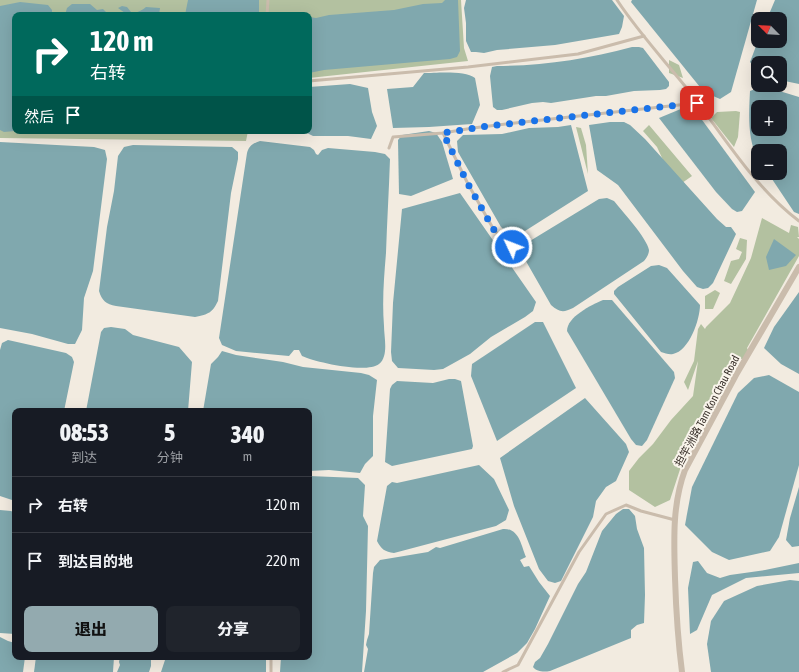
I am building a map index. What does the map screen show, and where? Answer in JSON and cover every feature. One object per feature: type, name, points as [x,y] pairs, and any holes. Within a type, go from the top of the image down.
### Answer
[{"type":"street","name":"担竿洲路 Tam Kon Chau Road","points":[[682,672],[674,546],[676,506],[685,470],[736,375],[799,267]]},
{"type":"lane","points":[[267,12],[268,0]]},
{"type":"lane","points":[[617,0],[697,103],[738,159],[773,199],[799,221]]},
{"type":"lane","points":[[312,81],[578,54],[644,36]]},
{"type":"lane","points":[[389,148],[393,137],[443,133],[488,126],[697,103]]},
{"type":"lane","points":[[443,133],[468,184],[494,230],[512,247]]},
{"type":"lane","points":[[503,672],[518,665],[580,552],[606,514],[626,505],[641,511],[675,520]]},
{"type":"lane","points":[[271,660],[271,672]]},
{"type":"green space","points":[[0,0],[461,0],[464,48],[468,61],[312,78],[312,12],[12,12],[12,134],[247,134],[246,141],[0,138]]},
{"type":"green space","points":[[669,60],[679,65],[683,78],[669,73]]},
{"type":"green space","points":[[696,91],[709,103],[701,113],[693,105]]},
{"type":"green space","points":[[717,112],[740,112],[738,137],[734,147],[711,118]]},
{"type":"green space","points":[[649,125],[692,176],[682,183],[663,160],[657,147],[643,131]]},
{"type":"green space","points":[[576,127],[581,128],[586,145],[588,174]]},
{"type":"green space","points":[[762,218],[789,233],[791,225],[798,227],[799,237],[797,237],[799,239],[799,256],[747,348],[748,350],[743,359],[740,359],[726,383],[710,405],[686,451],[670,500],[655,507],[629,490],[629,471],[693,396],[698,361],[688,390],[684,382],[694,361],[698,329],[701,324],[705,329],[730,303],[751,258]]},
{"type":"green space","points":[[740,238],[747,240],[746,259],[731,284],[724,281],[731,261],[739,259],[742,252],[736,249]]},
{"type":"green space","points":[[715,290],[720,293],[713,309],[705,309],[705,296]]},
{"type":"water","points":[[188,0],[259,0],[259,12],[186,12]]},
{"type":"water","points":[[445,0],[458,0],[460,51],[457,57],[450,59],[324,70],[312,72],[312,17],[394,10],[423,4],[442,3]]},
{"type":"water","points":[[466,0],[612,0],[624,16],[619,34],[555,45],[497,50],[484,53],[471,52],[466,41],[464,8]]},
{"type":"water","points":[[632,0],[757,0],[754,12],[751,12],[751,21],[731,92],[720,99],[704,92],[631,2]]},
{"type":"water","points":[[775,0],[799,0],[799,84],[787,81],[787,56],[752,56],[755,48],[787,48],[787,12],[770,12]]},
{"type":"water","points":[[20,2],[48,5],[52,10],[52,12],[12,12],[12,131],[4,132],[0,130],[0,6]]},
{"type":"water","points":[[72,4],[90,4],[97,10],[103,9],[106,12],[66,12],[67,8]]},
{"type":"water","points":[[122,6],[127,7],[131,12],[124,12],[118,8]]},
{"type":"water","points":[[146,7],[160,8],[159,12],[133,12],[143,10]]},
{"type":"water","points":[[632,47],[643,48],[669,82],[669,86],[666,89],[634,91],[551,103],[532,103],[502,110],[497,110],[493,107],[490,76],[492,67],[531,65],[565,61]]},
{"type":"water","points":[[424,73],[458,73],[470,75],[475,78],[480,105],[472,124],[393,128],[387,89],[413,87]]},
{"type":"water","points":[[350,84],[368,88],[372,112],[377,126],[371,139],[348,136],[313,136],[309,134],[312,134],[312,87]]},
{"type":"water","points":[[751,91],[751,92],[783,92],[799,97],[799,214],[794,212],[773,180],[787,180],[787,144],[752,144],[750,135],[749,108]]},
{"type":"water","points":[[688,106],[694,109],[755,192],[742,211],[737,212],[732,209],[716,192],[659,118]]},
{"type":"water","points":[[624,122],[630,125],[645,139],[717,219],[726,227],[731,227],[736,234],[713,283],[708,288],[703,289],[697,287],[683,271],[618,185],[597,170],[589,125]]},
{"type":"water","points":[[571,125],[588,191],[525,231],[518,233],[514,230],[508,233],[501,227],[458,152],[457,141],[463,135],[502,134],[529,128]]},
{"type":"water","points":[[429,131],[436,133],[442,142],[453,179],[411,196],[399,194],[398,140],[402,135]]},
{"type":"water","points":[[260,141],[310,147],[318,155],[322,150],[328,148],[375,152],[385,154],[390,159],[383,298],[385,351],[382,361],[379,364],[372,367],[363,368],[340,366],[302,356],[299,350],[294,350],[289,356],[236,351],[222,345],[219,338],[247,153],[251,146]]},
{"type":"water","points":[[0,142],[94,147],[105,150],[107,159],[93,271],[84,298],[82,330],[75,344],[68,344],[32,334],[0,328]]},
{"type":"water","points":[[133,145],[232,147],[238,152],[231,193],[218,301],[212,311],[207,314],[195,317],[116,306],[105,302],[100,294],[99,291],[107,227],[114,191],[118,156],[124,147]]},
{"type":"water","points":[[460,193],[536,302],[533,311],[491,337],[470,354],[443,369],[398,368],[392,361],[391,352],[393,303],[402,209]]},
{"type":"water","points":[[607,198],[614,201],[639,232],[647,245],[649,250],[648,254],[644,261],[573,308],[566,311],[556,309],[551,305],[523,256],[522,250],[525,244],[599,199]]},
{"type":"water","points":[[774,239],[796,255],[786,266],[769,270],[766,257]]},
{"type":"water","points":[[659,265],[667,268],[700,305],[696,326],[689,341],[679,352],[672,354],[661,352],[614,294],[614,291],[618,287],[651,266]]},
{"type":"water","points":[[799,292],[799,374],[781,364],[764,348],[774,327]]},
{"type":"water","points":[[603,300],[612,300],[674,372],[675,378],[647,440],[642,446],[636,445],[631,439],[567,331],[568,326],[575,316],[586,308]]},
{"type":"water","points":[[535,322],[543,322],[576,388],[497,441],[471,376],[472,364]]},
{"type":"water","points":[[111,327],[125,329],[133,335],[179,347],[192,362],[188,408],[87,408],[101,332],[104,328]]},
{"type":"water","points":[[8,340],[66,353],[72,357],[74,362],[65,408],[12,408],[12,500],[0,496],[0,350],[2,343]]},
{"type":"water","points":[[222,351],[236,355],[283,362],[303,367],[361,373],[369,375],[377,380],[373,416],[373,456],[365,464],[360,473],[329,470],[312,471],[312,408],[204,408],[211,364]]},
{"type":"water","points":[[769,375],[799,392],[799,465],[779,537],[770,551],[729,560],[712,552],[685,525],[692,487],[738,393],[754,378]]},
{"type":"water","points":[[449,379],[461,381],[473,446],[472,449],[392,466],[385,462],[390,389],[392,385],[397,381],[433,383]]},
{"type":"water","points":[[585,398],[626,444],[629,452],[616,481],[606,487],[596,501],[593,517],[561,581],[555,583],[548,581],[539,569],[514,506],[500,458]]},
{"type":"water","points":[[479,465],[494,479],[509,510],[506,520],[496,526],[394,553],[384,550],[380,546],[377,541],[387,486],[392,482],[397,483]]},
{"type":"water","points":[[312,476],[358,478],[365,485],[363,516],[368,526],[366,611],[362,672],[280,672],[281,660],[312,660]]},
{"type":"water","points":[[799,487],[799,546],[792,547],[786,540],[790,518]]},
{"type":"water","points":[[623,509],[629,509],[635,516],[637,529],[644,548],[644,623],[637,625],[631,630],[631,638],[550,671],[536,670],[533,667],[535,662],[540,658],[548,644],[578,584],[586,572],[602,531],[616,514]]},
{"type":"water","points":[[0,510],[12,512],[12,634],[0,633]]},
{"type":"water","points":[[503,529],[513,531],[519,538],[526,557],[520,560],[524,567],[529,566],[550,596],[527,643],[517,653],[483,672],[364,672],[368,649],[366,645],[369,634],[373,573],[374,567],[380,560],[428,552],[436,547],[440,548]]},
{"type":"water","points":[[698,561],[707,573],[720,578],[799,563],[799,573],[746,578],[712,595],[697,630],[690,634],[688,588],[693,562]]},
{"type":"water","points":[[790,580],[799,581],[799,672],[711,672],[707,644],[711,621],[724,601],[757,586]]},
{"type":"water","points":[[0,637],[12,642],[12,660],[25,660],[23,672],[0,672]]},
{"type":"water","points":[[36,660],[114,660],[113,672],[34,672]]},
{"type":"water","points":[[119,660],[151,660],[151,666],[149,672],[117,672],[120,665]]},
{"type":"water","points":[[165,660],[266,660],[266,672],[161,672]]},
{"type":"route","points":[[512,247],[494,230],[468,184],[443,133],[488,126],[697,103]]}]
